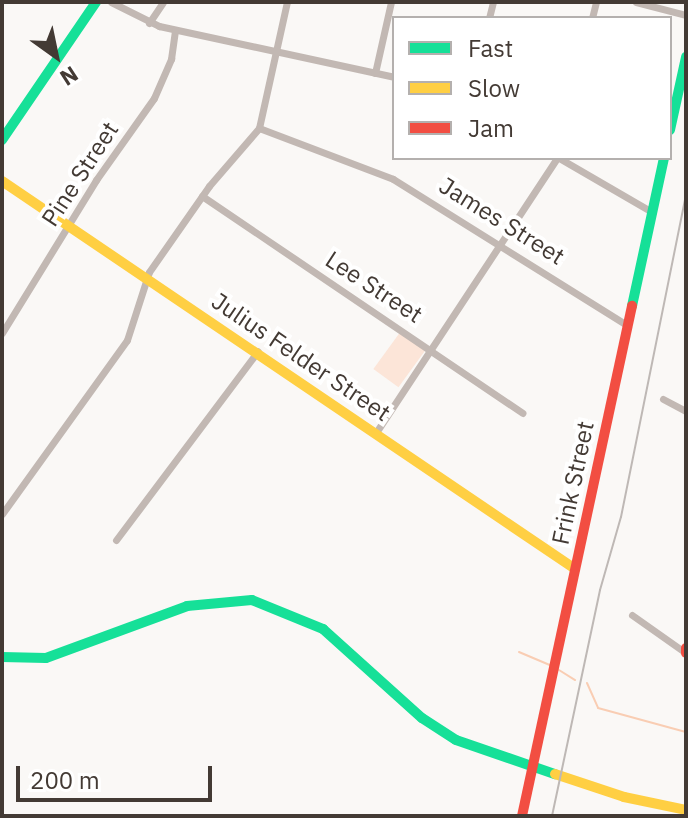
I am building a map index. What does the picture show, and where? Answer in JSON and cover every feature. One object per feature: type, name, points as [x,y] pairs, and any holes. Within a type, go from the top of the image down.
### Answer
[{"type":"main road","points":[[2,140],[96,2]]},
{"type":"main road","points":[[672,121],[686,57]]},
{"type":"main road","name":"Frink Street","points":[[522,816],[664,160]]},
{"type":"main road","name":"Julius Felder Street","points":[[2,181],[377,431],[575,569]]},
{"type":"main road","points":[[2,657],[57,656],[187,606],[234,599],[287,611],[346,648],[422,718],[456,740],[624,797],[686,810]]},
{"type":"street","points":[[111,2],[149,23],[175,30],[392,77]]},
{"type":"street","points":[[149,23],[163,2]]},
{"type":"street","points":[[2,514],[127,340],[146,277],[202,196],[259,128],[287,2]]},
{"type":"street","points":[[375,73],[391,2]]},
{"type":"street","points":[[636,2],[686,15]]},
{"type":"street","name":"Pine Street","points":[[2,333],[68,226],[154,98],[171,59],[175,30]]},
{"type":"street","name":"James Street","points":[[259,128],[393,179],[501,242],[628,326]]},
{"type":"street","points":[[377,431],[557,160]]},
{"type":"street","points":[[561,160],[652,212]]},
{"type":"street","name":"Lee Street","points":[[202,196],[430,347],[523,413]]},
{"type":"street","points":[[116,540],[258,351]]},
{"type":"street","points":[[663,399],[686,411]]},
{"type":"street","points":[[632,615],[685,651]]},
{"type":"shaded area","points":[[401,331],[426,349],[398,387],[373,369]]},
{"type":"waterway","points":[[519,652],[550,665]]},
{"type":"waterway","points":[[559,670],[575,680]]},
{"type":"waterway","points":[[587,683],[598,708],[686,732]]},
{"type":"railway","points":[[552,816],[600,590],[621,517],[686,195]]},
{"type":"traffic: fast","points":[[2,140],[96,2]]},
{"type":"traffic: fast","points":[[672,121],[686,57]]},
{"type":"traffic: fast","points":[[632,306],[664,160]]},
{"type":"traffic: fast","points":[[2,657],[46,658],[187,606],[252,600],[323,629],[422,718],[456,740],[555,774]]},
{"type":"traffic: slow","points":[[2,181],[575,569]]},
{"type":"traffic: slow","points":[[555,774],[624,797],[686,810]]},
{"type":"traffic: jam","points":[[522,816],[632,306]]},
{"type":"traffic: jam","points":[[686,648],[686,653]]}]
